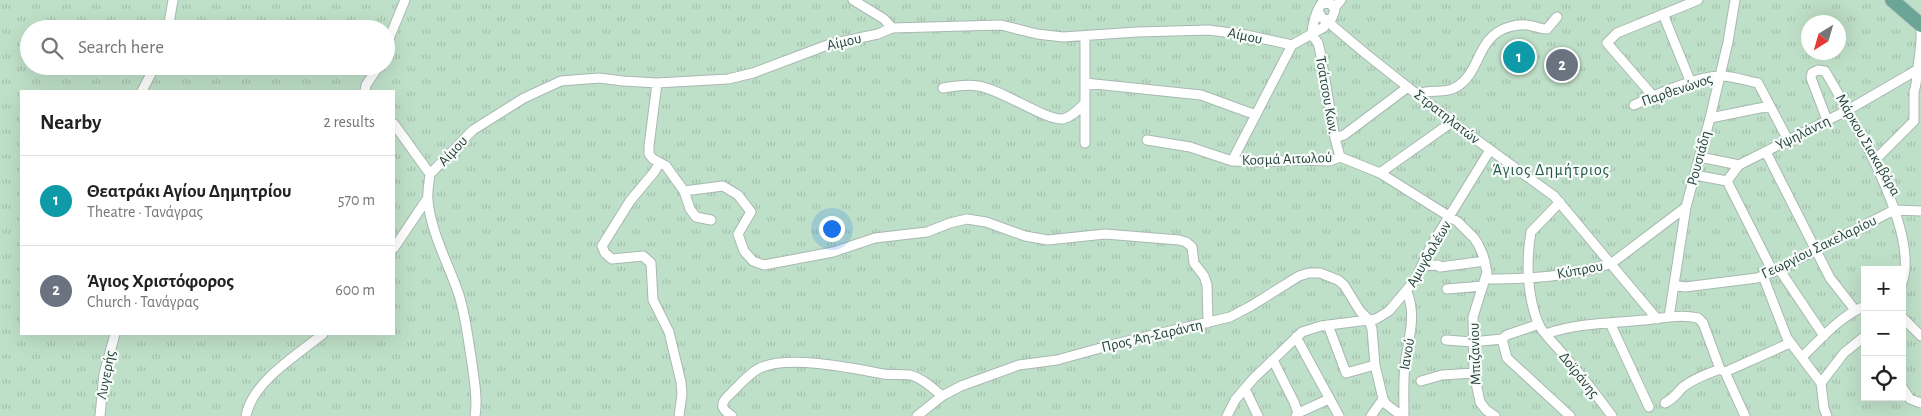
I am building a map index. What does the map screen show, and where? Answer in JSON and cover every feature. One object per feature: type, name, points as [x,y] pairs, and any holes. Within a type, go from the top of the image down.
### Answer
[{"type":"main road","points":[[1892,0],[1920,23]]},
{"type":"street","points":[[170,20],[173,0]]},
{"type":"street","points":[[395,24],[405,0]]},
{"type":"street","points":[[853,0],[884,19],[892,28]]},
{"type":"street","points":[[1232,161],[1292,45],[1312,35],[1330,18],[1341,0]]},
{"type":"street","points":[[1653,96],[1607,43],[1617,32],[1698,0]]},
{"type":"street","name":"Ρουσιάδη","points":[[1669,317],[1686,207],[1710,118],[1735,0]]},
{"type":"street","points":[[1312,35],[1312,29],[1322,2],[1330,3],[1330,18]]},
{"type":"street","points":[[1318,12],[1322,18],[1330,18]]},
{"type":"street","points":[[1663,14],[1691,83]]},
{"type":"street","points":[[1417,94],[1429,91],[1446,91],[1459,86],[1469,75],[1487,42],[1508,27],[1525,25],[1547,29],[1557,17]]},
{"type":"street","name":"Στρατηλατών","points":[[1330,18],[1334,27],[1452,122],[1546,189],[1560,202],[1657,319]]},
{"type":"street","points":[[1878,157],[1914,121],[1914,92],[1919,86],[1920,23]]},
{"type":"street","name":"Αίμου","points":[[430,174],[473,130],[540,90],[561,81],[582,78],[657,83],[739,77],[813,50],[847,40],[878,34],[892,28],[992,25],[1050,36],[1210,30],[1246,35],[1292,45]]},
{"type":"street","name":"Τσάτσου Κων.","points":[[1312,35],[1318,43],[1320,51],[1340,157]]},
{"type":"street","points":[[1085,36],[1085,143]]},
{"type":"street","name":"Μάρκου Σιακαβάρα","points":[[1827,120],[1811,78],[1815,70],[1825,71],[1878,157],[1904,210],[1911,250],[1909,272],[1906,277]]},
{"type":"street","name":"Υψηλάντη","points":[[1727,181],[1740,165],[1848,110],[1918,70]]},
{"type":"street","points":[[143,90],[151,75]]},
{"type":"street","points":[[365,90],[366,85],[373,75]]},
{"type":"street","points":[[1720,75],[1758,83],[1788,140]]},
{"type":"street","name":"Παρθενώνος","points":[[1634,105],[1653,96],[1720,75]]},
{"type":"street","points":[[657,83],[649,146],[650,154],[653,159],[666,166],[673,173],[684,191],[690,209],[696,217],[710,220]]},
{"type":"street","points":[[1085,83],[1201,95],[1256,115]]},
{"type":"street","points":[[944,88],[966,85],[978,86],[1001,93],[1048,116],[1062,119],[1076,112],[1085,103]]},
{"type":"street","points":[[1335,138],[1344,135],[1408,87]]},
{"type":"street","points":[[1710,118],[1770,106]]},
{"type":"street","points":[[1380,173],[1452,122]]},
{"type":"street","points":[[395,125],[430,174],[429,210],[444,258],[460,297],[475,384],[476,416]]},
{"type":"street","name":"Κοσμά Αιτωλού","points":[[1147,140],[1190,147],[1232,161],[1330,161],[1340,157],[1380,173],[1450,217],[1474,238],[1487,267],[1484,282]]},
{"type":"street","name":"Αμυγδαλέων","points":[[1226,416],[1231,405],[1245,389],[1296,338],[1308,330],[1328,325],[1369,320],[1381,317],[1389,311],[1407,292],[1431,246],[1490,150]]},
{"type":"street","points":[[1766,152],[1830,278],[1855,310]]},
{"type":"street","points":[[1700,157],[1740,165]]},
{"type":"street","points":[[659,162],[655,171],[620,217],[602,246],[605,253],[612,259],[643,256],[651,263],[653,300],[669,332],[681,382],[682,394],[679,416]]},
{"type":"street","points":[[1695,175],[1727,181],[1776,271],[1824,336]]},
{"type":"street","points":[[684,191],[723,186],[738,195],[751,212],[738,234],[740,244],[753,261],[764,265],[833,252],[883,237],[927,232],[967,219],[986,222],[1025,236],[1048,240],[1105,234],[1186,242],[1192,247],[1194,263],[1204,276],[1207,285],[1208,323]]},
{"type":"street","points":[[395,247],[428,199]]},
{"type":"street","points":[[1446,340],[1472,342],[1502,340],[1507,335],[1539,324],[1528,279],[1530,232],[1560,202]]},
{"type":"street","name":"Κύπρου","points":[[1447,289],[1484,282],[1528,279],[1599,268],[1612,264],[1686,207]]},
{"type":"street","name":"Γεωργίου Σακελαρίου","points":[[1674,285],[1685,287],[1763,276],[1894,210],[1921,211]]},
{"type":"street","points":[[1422,266],[1438,265],[1440,267],[1485,261]]},
{"type":"street","name":"Προς Άη-Σαράντη","points":[[916,416],[942,396],[961,386],[1019,364],[1057,360],[1115,344],[1208,323],[1241,312],[1284,284],[1299,276],[1310,273],[1320,273],[1338,280],[1360,311],[1369,320]]},
{"type":"street","points":[[1763,276],[1782,330],[1821,383],[1824,408],[1827,416]]},
{"type":"street","name":"Μπιζανίου","points":[[1484,282],[1473,317],[1474,373],[1483,413],[1495,416]]},
{"type":"street","name":"Ιανού","points":[[1403,416],[1403,381],[1413,319],[1411,302],[1407,292]]},
{"type":"street","points":[[1802,357],[1855,310],[1861,308]]},
{"type":"street","points":[[1546,334],[1569,327],[1669,317],[1698,318],[1703,323],[1722,371],[1745,416]]},
{"type":"street","points":[[1369,320],[1372,329],[1375,365],[1383,400],[1403,416]]},
{"type":"street","points":[[1906,321],[1921,336]]},
{"type":"street","points":[[1610,323],[1649,407]]},
{"type":"street","name":"Δοϊράνης","points":[[1539,324],[1612,416]]},
{"type":"street","points":[[1328,325],[1346,373],[1375,365]]},
{"type":"street","name":"Λυγερής","points":[[100,416],[104,374],[115,335]]},
{"type":"street","points":[[246,416],[249,405],[257,393],[286,360],[322,335]]},
{"type":"street","points":[[1296,338],[1339,416]]},
{"type":"street","points":[[1821,383],[1844,353],[1861,339]]},
{"type":"street","points":[[1502,340],[1507,358],[1570,416]]},
{"type":"street","points":[[1665,403],[1696,379],[1722,371],[1790,343]]},
{"type":"street","points":[[1273,360],[1294,402],[1297,414],[1329,399]]},
{"type":"street","points":[[732,416],[723,410],[722,402],[759,368],[784,363],[796,362],[851,367],[885,374],[910,375],[924,382],[942,396]]},
{"type":"street","points":[[1421,381],[1442,376],[1474,373]]},
{"type":"street","points":[[1245,389],[1258,416]]},
{"type":"street","points":[[1906,392],[1910,399],[1921,402]]},
{"type":"street","points":[[1371,416],[1383,400]]},
{"type":"green space","points":[[0,0],[1921,0],[1921,416],[0,416]]},
{"type":"place","name":"Θεατράκι Αγίου Δημητρίου","points":[[1519,57]]},
{"type":"place","name":"Άγιος Χριστόφορος","points":[[1562,65]]},
{"type":"district","name":"Άγιος Δημήτριος","points":[[1551,170]]}]
